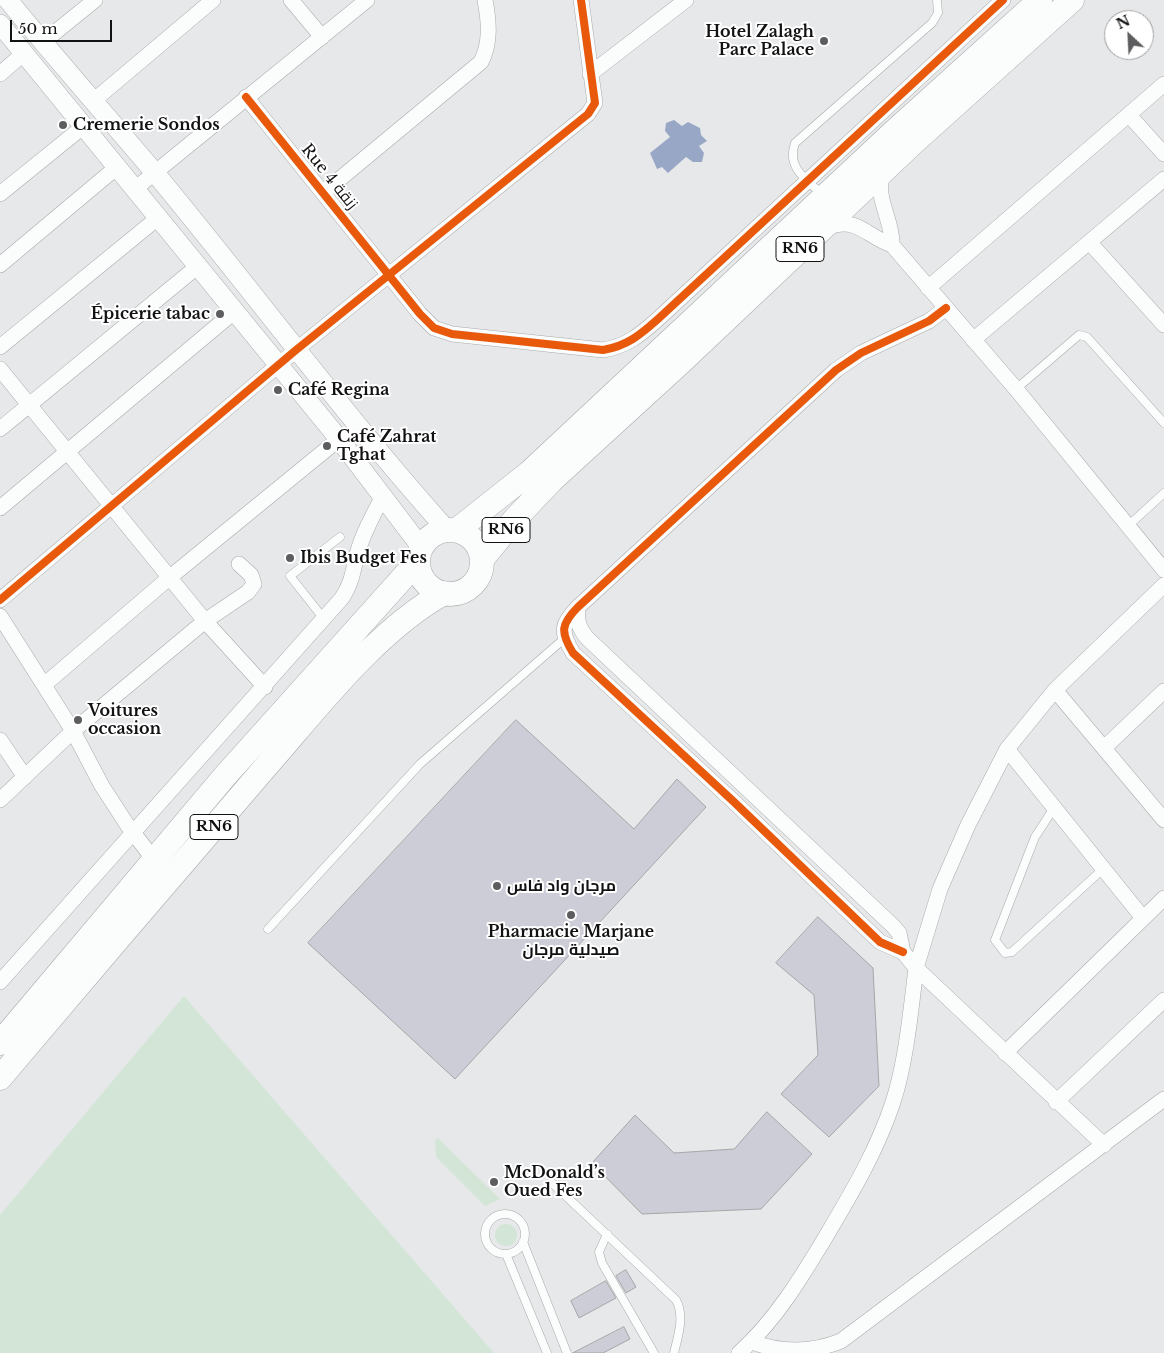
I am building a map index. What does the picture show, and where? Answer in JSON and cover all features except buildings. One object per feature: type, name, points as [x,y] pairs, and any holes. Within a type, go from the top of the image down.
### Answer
[{"type":"main road","name":"RN6","points":[[0,1043],[225,776],[419,554],[432,535],[452,530],[529,473],[816,189],[1040,0]]},
{"type":"main road","name":"RN6","points":[[482,560],[515,519],[552,480],[680,363],[884,170],[1072,0]]},
{"type":"main road","name":"RN6","points":[[0,1078],[164,883],[355,666],[398,625],[419,609],[444,594],[460,592],[474,583],[481,568],[482,560],[477,544],[465,533],[452,530]]},
{"type":"main road","points":[[419,554],[422,579],[428,586],[444,594]]},
{"type":"street","points":[[8,0],[92,102],[155,173],[296,350],[452,530]]},
{"type":"street","points":[[0,74],[19,48],[36,35],[95,0]]},
{"type":"street","points":[[0,194],[80,121],[92,102],[213,0]]},
{"type":"street","points":[[291,0],[322,37]]},
{"type":"street","points":[[136,188],[367,0]]},
{"type":"street","name":"Rue 4 زنقة","points":[[324,192],[480,62],[488,49],[488,15],[485,0]]},
{"type":"street","points":[[0,600],[296,350],[588,114],[595,103],[581,0]]},
{"type":"street","points":[[590,74],[686,0]]},
{"type":"street","name":"Rue 4 زنقة","points":[[246,98],[324,192],[388,275],[434,328],[452,334],[579,349],[603,350],[619,347],[633,340],[816,189],[1003,0]]},
{"type":"street","points":[[0,24],[136,188],[339,439],[383,496],[419,554]]},
{"type":"street","points":[[928,288],[1164,84]]},
{"type":"street","points":[[1129,115],[1164,154]]},
{"type":"street","points":[[0,265],[117,167]]},
{"type":"street","points":[[884,170],[880,197],[892,229],[892,245]]},
{"type":"street","points":[[973,340],[1164,179]]},
{"type":"street","points":[[0,347],[159,217]]},
{"type":"street","points":[[814,235],[828,227],[851,224],[864,228],[877,239],[892,245],[1016,389],[1164,570]]},
{"type":"street","points":[[1090,243],[1164,325]]},
{"type":"street","points":[[0,429],[29,403],[198,266]]},
{"type":"street","points":[[903,952],[880,942],[733,801],[573,653],[565,638],[564,631],[566,618],[836,370],[861,353],[929,320],[946,308]]},
{"type":"street","points":[[0,508],[235,311]]},
{"type":"street","points":[[0,369],[169,578],[265,687]]},
{"type":"street","points":[[44,685],[169,578],[339,439]]},
{"type":"street","points":[[0,982],[265,687],[349,588],[367,524],[383,496]]},
{"type":"street","points":[[0,800],[73,731],[205,621],[248,592],[254,584],[251,575],[239,564]]},
{"type":"street","points":[[739,1353],[752,1342],[795,1285],[850,1196],[881,1137],[894,1100],[912,1006],[916,968],[940,889],[968,825],[1007,749],[1055,690],[1164,585]]},
{"type":"street","points":[[578,607],[578,623],[588,639],[893,926],[899,933],[903,952],[916,968],[1056,1102],[1104,1145]]},
{"type":"street","points":[[0,616],[73,731],[102,786],[133,833],[155,861]]},
{"type":"street","points":[[1055,690],[1164,820]]},
{"type":"street","points":[[1104,748],[1164,691]]},
{"type":"street","points":[[0,740],[24,777]]},
{"type":"street","points":[[1007,749],[1143,918]]},
{"type":"street","points":[[1005,1053],[1164,898]]},
{"type":"street","points":[[1056,1102],[1164,1000]]},
{"type":"street","points":[[752,1342],[774,1349],[800,1351],[828,1346],[841,1341],[1164,1099]]},
{"type":"lane","points":[[816,189],[796,170],[792,162],[795,143],[932,23],[938,13],[937,0]]},
{"type":"lane","points":[[1016,389],[1079,336],[1087,337],[1164,423]]},
{"type":"lane","points":[[1128,526],[1164,493]]},
{"type":"lane","points":[[324,619],[290,576],[340,538]]},
{"type":"lane","points":[[268,929],[420,764],[565,638]]},
{"type":"lane","points":[[1054,808],[1035,837],[995,940],[999,947],[1005,953],[1012,952],[1103,869]]},
{"type":"lane","points":[[551,1182],[676,1300],[680,1307],[680,1318],[674,1353]]},
{"type":"lane","points":[[523,1242],[514,1252],[506,1254],[495,1251],[487,1242],[486,1230],[497,1217],[508,1215],[518,1220],[524,1228],[523,1242],[567,1353]]},
{"type":"lane","points":[[607,1234],[600,1252],[602,1263],[654,1353]]},
{"type":"lane","points":[[506,1254],[547,1353]]},
{"type":"green space","points":[[184,996],[494,1353],[0,1353],[0,1215]]},
{"type":"green space","points":[[438,1138],[500,1199],[485,1206],[436,1157],[435,1140]]},
{"type":"green space","points":[[506,1224],[516,1231],[517,1235],[510,1245],[506,1246],[496,1239],[495,1235],[502,1225]]},
{"type":"water","points":[[674,120],[682,126],[688,122],[700,128],[701,135],[707,141],[699,146],[704,153],[702,162],[693,162],[686,157],[668,173],[662,167],[657,169],[650,153],[670,137],[665,131],[666,123]]},
{"type":"cycle path","points":[[0,600],[296,350],[588,114],[595,103],[581,0]]},
{"type":"cycle path","points":[[246,97],[420,314],[434,328],[452,334],[603,350],[626,343],[651,325],[1003,0]]},
{"type":"cycle path","points":[[903,952],[880,942],[733,801],[573,653],[564,634],[564,628],[568,618],[578,607],[836,370],[861,353],[929,321],[946,308]]},
{"type":"place","name":"Hotel Zalagh Parc Palace","points":[[824,41]]},
{"type":"place","name":"Cremerie Sondos","points":[[63,125]]},
{"type":"place","name":"Épicerie tabac","points":[[220,314]]},
{"type":"place","name":"Café Regina","points":[[278,390]]},
{"type":"place","name":"Café Zahrat Tghat","points":[[327,446]]},
{"type":"place","name":"Ibis Budget Fes","points":[[290,558]]},
{"type":"place","name":"Voitures occasion","points":[[78,720]]},
{"type":"place","name":"مرجان واد فاس","points":[[497,886]]},
{"type":"place","name":"Pharmacie Marjane صيدلية مرجان","points":[[571,915]]},
{"type":"place","name":"McDonald’s Oued Fes","points":[[494,1182]]}]
